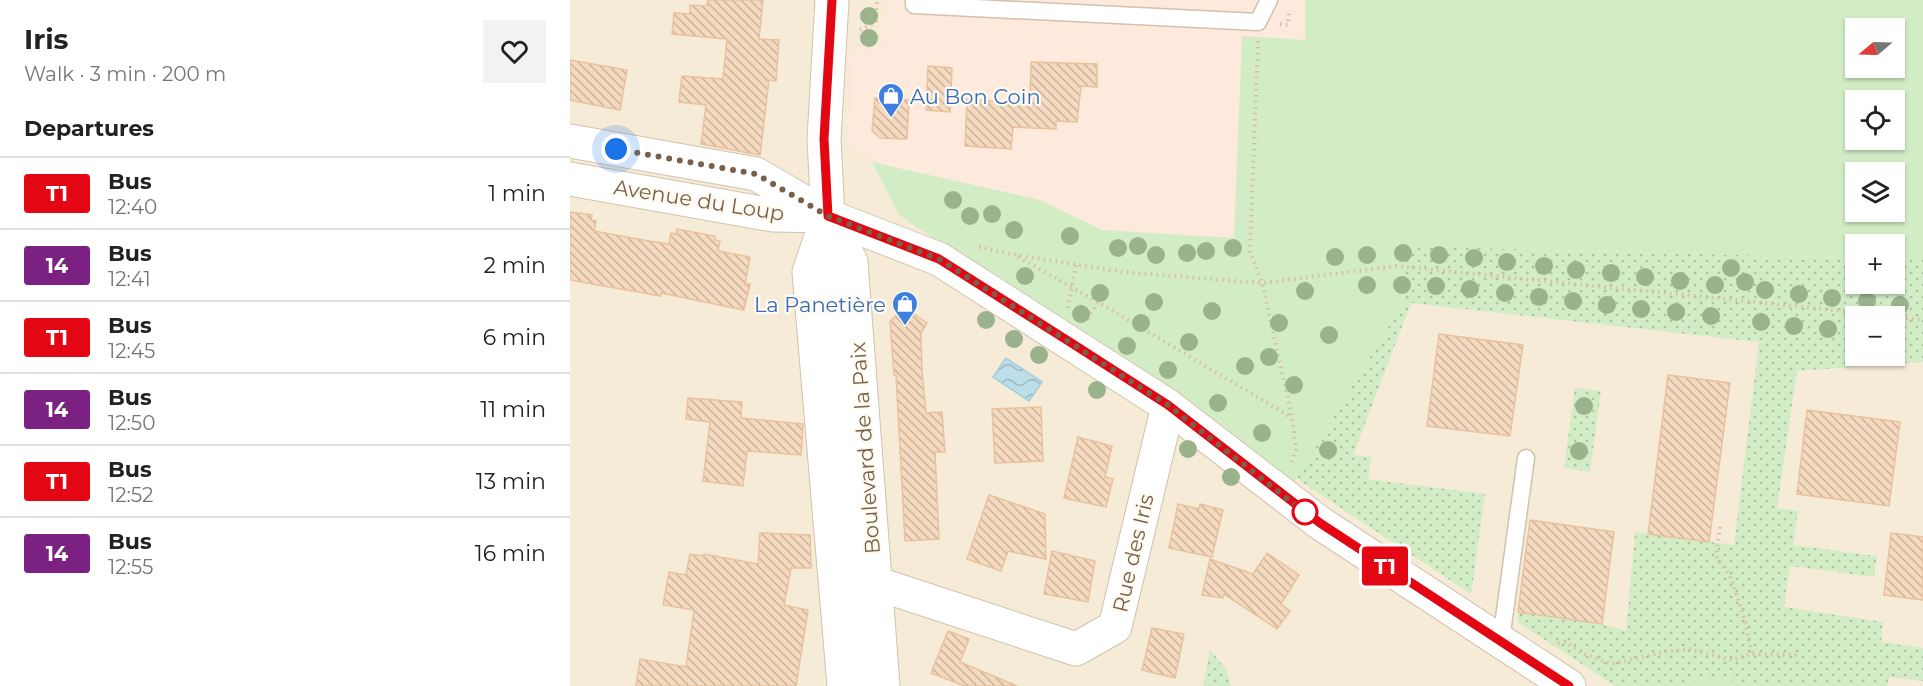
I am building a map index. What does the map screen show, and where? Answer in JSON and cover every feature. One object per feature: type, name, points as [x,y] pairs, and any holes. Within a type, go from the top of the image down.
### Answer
[{"type":"street","name":"Boulevard de la Paix","points":[[832,0],[824,139],[828,216],[809,272],[844,686]]},
{"type":"street","name":"Avenue du Loup","points":[[570,141],[756,174],[828,216],[939,259],[1168,405],[1320,523],[1569,686]]},
{"type":"street","name":"Avenue du Loup","points":[[570,179],[773,215],[828,216]]},
{"type":"street","name":"Boulevard de la Paix","points":[[828,216],[851,262],[883,686]]},
{"type":"street","name":"Rue des Iris","points":[[875,583],[1076,649],[1115,627],[1168,405]]},
{"type":"lane","points":[[914,0],[914,5],[1000,5],[1258,22],[1269,0]]},
{"type":"lane","points":[[703,181],[753,189],[828,216],[862,686]]},
{"type":"lane","points":[[1501,640],[1526,458]]},
{"type":"lane","points":[[834,569],[862,686]]},
{"type":"path","points":[[1258,22],[1250,251],[1262,283],[1292,417],[1296,449],[1281,495]]},
{"type":"path","points":[[970,245],[1016,255],[1123,272],[1262,283],[1396,266],[1845,312]]},
{"type":"path","points":[[1016,255],[1292,417]]},
{"type":"path","points":[[1905,318],[1923,320]]},
{"type":"path","points":[[1720,527],[1716,556],[1732,580],[1752,654]]},
{"type":"path","points":[[1556,644],[1565,642],[1581,652],[1611,664],[1664,652],[1689,650],[1732,660],[1752,654],[1799,656]]},
{"type":"shaded area","points":[[570,0],[1923,0],[1923,686],[570,686]]},
{"type":"shaded area","points":[[885,0],[1305,0],[1305,40],[1242,36],[1234,238],[1102,230],[1040,200],[872,162],[847,144],[852,54],[883,44]]},
{"type":"green space","points":[[1305,0],[1923,0],[1923,259],[1905,259],[1905,234],[1845,234],[1845,258],[1405,246],[1403,302],[1290,489],[1252,453],[899,215],[872,162],[1040,200],[1102,230],[1234,238],[1242,36],[1305,40]]},
{"type":"green space","points":[[1405,246],[1845,258],[1845,294],[1905,294],[1905,259],[1923,259],[1923,362],[1905,363],[1905,306],[1845,306],[1845,366],[1867,366],[1797,371],[1777,508],[1798,511],[1793,545],[1877,556],[1874,577],[1790,566],[1784,607],[1883,622],[1881,642],[1923,648],[1923,681],[1889,677],[1887,686],[1615,686],[1518,622],[1518,612],[1602,624],[1626,631],[1635,532],[1734,545],[1759,342],[1411,303],[1353,455],[1371,457],[1368,479],[1485,494],[1471,594],[1297,477],[1403,302]]},
{"type":"green space","points":[[1575,388],[1601,391],[1590,472],[1564,468]]},
{"type":"green space","points":[[1210,650],[1226,669],[1231,686],[1203,686]]},
{"type":"green space","points":[[1694,679],[1732,679],[1732,686],[1694,686]]},
{"type":"water","points":[[1006,358],[1042,382],[1029,401],[993,377]]},
{"type":"building","points":[[708,0],[763,0],[759,39],[779,40],[776,81],[769,80],[760,155],[701,144],[706,105],[679,102],[682,76],[723,79],[727,39],[672,34],[674,13],[690,14],[690,5],[707,6]]},
{"type":"building","points":[[570,60],[627,70],[620,110],[570,100]]},
{"type":"building","points":[[1031,62],[1097,64],[1097,87],[1081,86],[1077,122],[1056,121],[1056,129],[1013,127],[1011,149],[965,146],[967,99],[1030,104]]},
{"type":"building","points":[[928,66],[952,68],[950,112],[926,110]]},
{"type":"building","points":[[875,98],[909,100],[907,139],[880,138],[872,131]]},
{"type":"building","points":[[570,212],[592,215],[591,220],[596,221],[594,231],[643,240],[669,244],[671,233],[676,234],[677,229],[715,236],[715,240],[720,241],[718,251],[750,257],[745,284],[750,284],[744,310],[661,293],[661,296],[570,280]]},
{"type":"building","points":[[907,309],[927,323],[921,333],[926,413],[942,412],[945,452],[935,452],[939,539],[905,541],[896,375],[894,375],[890,322]]},
{"type":"building","points":[[1439,334],[1523,345],[1510,436],[1427,426]]},
{"type":"building","points":[[1668,375],[1730,383],[1709,542],[1648,534]]},
{"type":"building","points":[[688,398],[742,402],[741,418],[803,424],[801,455],[747,451],[743,486],[703,481],[710,422],[686,419]]},
{"type":"building","points":[[1041,407],[1043,461],[995,463],[992,409]]},
{"type":"building","points":[[1807,410],[1900,422],[1889,506],[1797,494]]},
{"type":"building","points":[[1078,437],[1112,446],[1105,477],[1113,479],[1106,507],[1064,498]]},
{"type":"building","points":[[989,495],[1045,514],[1046,559],[1008,551],[1001,571],[967,559]]},
{"type":"building","points":[[1178,504],[1199,509],[1200,504],[1223,510],[1212,557],[1169,548]]},
{"type":"building","points":[[1530,520],[1614,532],[1602,624],[1518,612]]},
{"type":"building","points":[[760,533],[810,535],[811,568],[791,568],[784,605],[808,610],[796,686],[636,686],[640,659],[686,667],[694,610],[663,605],[669,572],[686,575],[690,554],[703,556],[704,554],[758,564]]},
{"type":"building","points":[[1891,533],[1923,537],[1923,600],[1884,595]]},
{"type":"building","points":[[1052,551],[1095,561],[1088,602],[1044,594]]},
{"type":"building","points":[[1267,553],[1299,575],[1281,604],[1290,611],[1277,629],[1224,594],[1223,598],[1202,595],[1210,559],[1253,574]]},
{"type":"building","points":[[1152,628],[1184,634],[1175,678],[1142,670]]},
{"type":"building","points":[[948,631],[969,639],[960,662],[1017,686],[965,686],[931,673]]},
{"type":"bus line","name":"T1","points":[[832,0],[824,139],[828,216],[939,259],[1168,405],[1320,523],[1569,686]]},
{"type":"place","name":"Au Bon Coin","points":[[891,119]]},
{"type":"place","name":"La Panetière","points":[[905,327]]},
{"type":"route","points":[[616,149],[756,174],[828,216],[939,259],[1168,405],[1307,514],[1305,512]]}]
